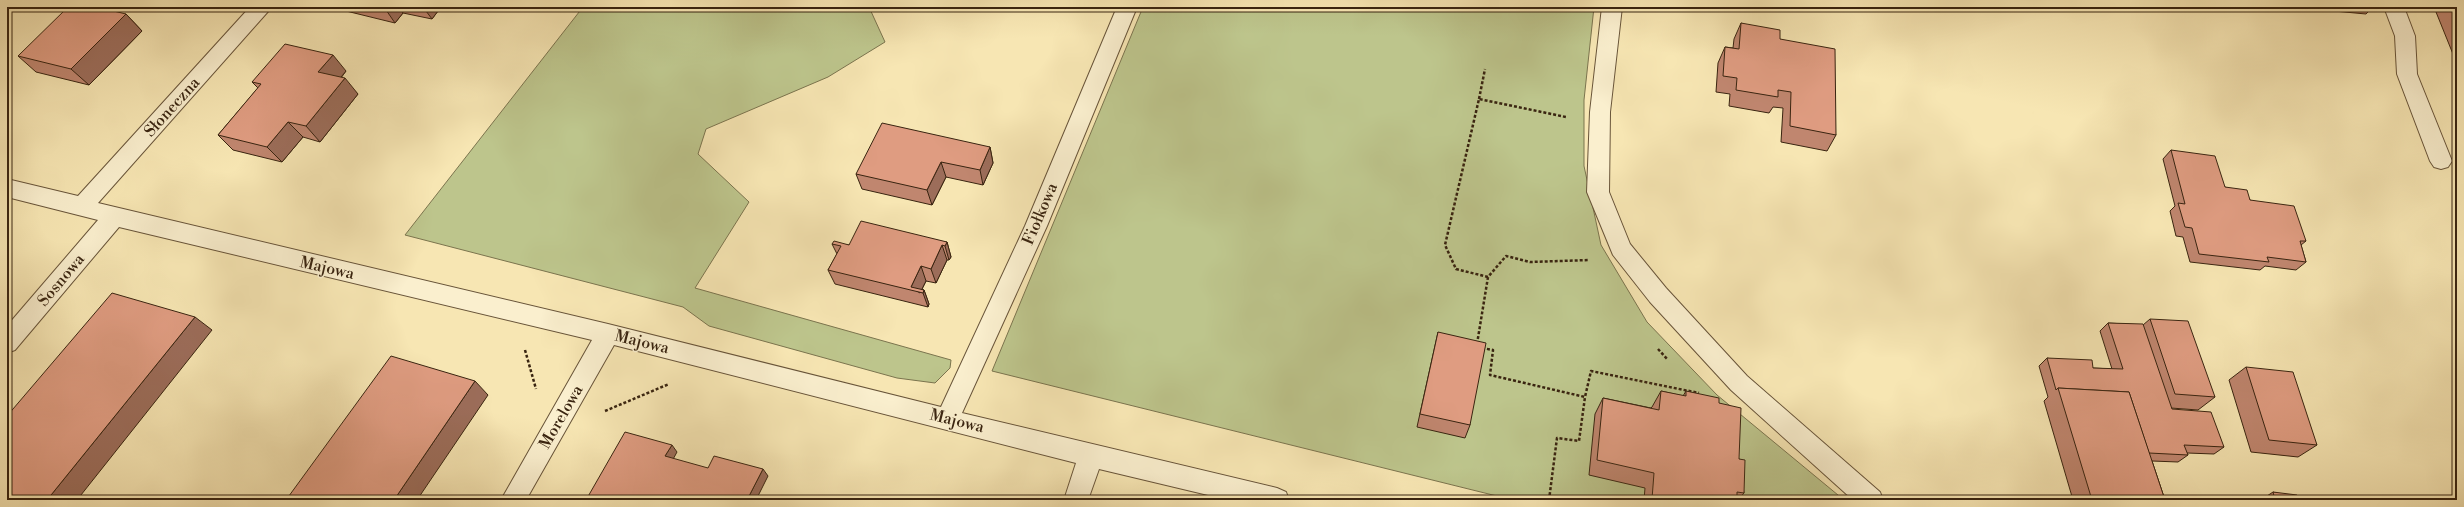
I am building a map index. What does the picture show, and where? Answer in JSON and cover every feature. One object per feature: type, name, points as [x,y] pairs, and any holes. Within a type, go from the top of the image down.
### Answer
[{"type":"street","name":"Słoneczna","points":[[82,206],[262,7]]},
{"type":"street","name":"Fiołkowa","points":[[947,419],[1036,226],[1127,7]]},
{"type":"street","points":[[1612,7],[1599,124],[1598,192],[1621,249],[1658,296],[1739,383],[1871,500]]},
{"type":"street","points":[[2394,7],[2405,36],[2407,74],[2441,161]]},
{"type":"street","name":"Majowa","points":[[7,188],[82,206],[114,217],[608,334],[1091,456],[1277,500]]},
{"type":"street","name":"Sosnowa","points":[[7,343],[114,217]]},
{"type":"street","name":"Morelowa","points":[[513,500],[608,334]]},
{"type":"street","points":[[1076,500],[1091,456]]},
{"type":"path","points":[[1486,70],[1446,245],[1456,269],[1488,277]]},
{"type":"path","points":[[1479,99],[1599,124]]},
{"type":"path","points":[[1585,397],[1490,375],[1493,350],[1476,347],[1488,277],[1506,256],[1530,262],[1593,260]]},
{"type":"path","points":[[1549,500],[1557,438],[1579,441],[1585,397],[1591,371],[1707,395]]},
{"type":"green space","points":[[583,7],[869,7],[885,42],[828,77],[706,129],[698,154],[749,202],[695,288],[951,360],[950,368],[935,383],[897,378],[709,326],[683,307],[405,235]]},
{"type":"green space","points":[[1143,7],[1594,7],[1584,100],[1584,166],[1601,245],[1647,322],[1717,395],[1844,500],[1513,500],[992,371]]},
{"type":"building","points":[[68,7],[97,7],[126,14],[71,69],[18,56]]},
{"type":"building","points":[[1741,23],[1780,30],[1780,39],[1835,49],[1836,135],[1790,126],[1791,92],[1778,90],[1778,97],[1736,90],[1737,78],[1723,76],[1725,47],[1739,49]]},
{"type":"building","points":[[285,44],[333,55],[318,72],[345,78],[306,126],[288,122],[267,147],[218,135],[261,84],[252,82]]},
{"type":"building","points":[[882,123],[990,147],[980,170],[941,162],[927,190],[856,174]]},
{"type":"building","points":[[2171,150],[2215,156],[2225,187],[2247,190],[2250,200],[2294,206],[2306,241],[2300,241],[2306,262],[2267,257],[2269,262],[2199,254],[2192,228],[2185,227],[2178,203],[2185,204]]},
{"type":"building","points":[[861,221],[947,242],[945,246],[942,245],[931,269],[921,266],[911,287],[924,290],[923,293],[828,270],[841,246],[832,244],[834,241],[849,245]]},
{"type":"building","points":[[112,293],[195,317],[47,500],[7,500],[7,416]]},
{"type":"building","points":[[2150,319],[2188,321],[2215,397],[2175,394]]},
{"type":"building","points":[[2108,323],[2143,324],[2172,409],[2211,412],[2224,447],[2184,445],[2188,455],[2149,453],[2129,392],[2058,388],[2056,390],[2047,358],[2092,360],[2093,368],[2123,369]]},
{"type":"building","points":[[1438,332],[1486,343],[1470,425],[1420,414]]},
{"type":"building","points":[[391,356],[475,381],[394,500],[286,500]]},
{"type":"building","points":[[2246,367],[2293,372],[2317,445],[2269,440]]},
{"type":"building","points":[[2058,388],[2129,392],[2165,500],[2092,500]]},
{"type":"building","points":[[1661,391],[1686,396],[1686,391],[1719,398],[1719,403],[1741,408],[1739,459],[1745,460],[1744,493],[1737,492],[1737,500],[1652,499],[1654,473],[1597,460],[1603,398],[1659,410]]},
{"type":"building","points":[[625,432],[672,445],[665,456],[708,468],[714,456],[763,469],[747,500],[586,500]]},
{"type":"building","points":[[2273,492],[2297,495],[2298,500],[2275,500]]},
{"type":"building","points":[[2436,497],[2457,500],[2437,500]]}]
